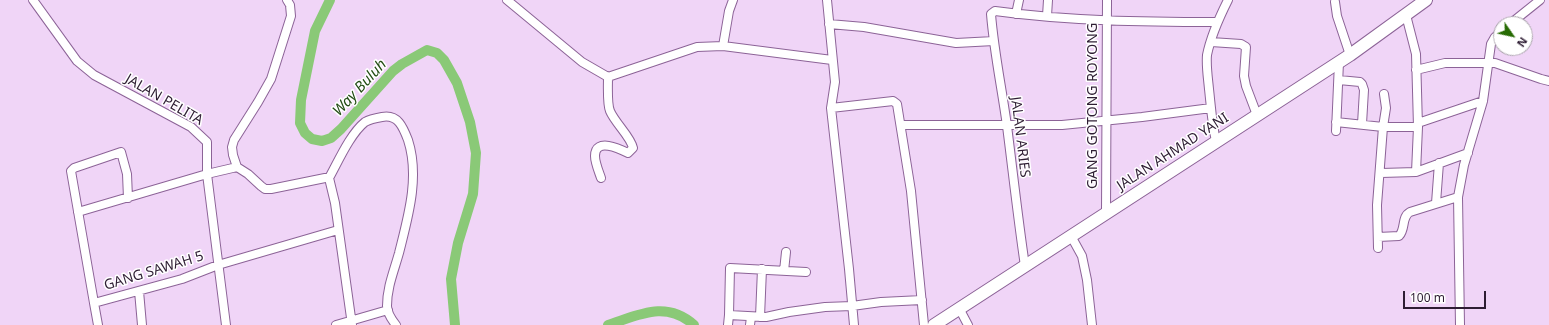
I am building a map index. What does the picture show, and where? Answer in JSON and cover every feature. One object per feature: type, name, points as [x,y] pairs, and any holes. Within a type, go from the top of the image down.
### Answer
[{"type":"highway","name":"JALAN AHMAD YANI","points":[[934,325],[1350,55],[1426,0]]},
{"type":"street","name":"JALAN PELITA","points":[[33,0],[77,61],[84,68],[94,75],[191,127],[206,142],[207,174],[226,325]]},
{"type":"street","points":[[287,0],[290,5],[291,16],[271,79],[234,140],[232,147],[233,155],[237,167],[248,174],[265,189],[329,178]]},
{"type":"street","points":[[507,0],[582,62],[608,77],[697,47],[723,46],[832,60]]},
{"type":"street","points":[[723,46],[729,11],[733,0]]},
{"type":"street","points":[[827,0],[835,82],[831,108],[850,269],[854,325]]},
{"type":"street","points":[[1019,0],[1016,14],[1106,20],[1216,22]]},
{"type":"street","points":[[1047,16],[1048,0]]},
{"type":"street","name":"GANG GOTONG ROYONG","points":[[1106,213],[1107,0]]},
{"type":"street","points":[[1216,141],[1211,108],[1207,55],[1216,22],[1228,0]]},
{"type":"street","points":[[1520,16],[1540,0]]},
{"type":"street","points":[[1335,2],[1337,16],[1350,55]]},
{"type":"street","name":"JALAN ARIES","points":[[1016,14],[995,11],[991,14],[1007,126],[1024,266]]},
{"type":"street","points":[[1406,15],[1416,54],[1418,125],[1416,172]]},
{"type":"street","points":[[829,24],[864,27],[956,43],[994,41]]},
{"type":"street","points":[[1460,325],[1458,197],[1468,153],[1483,101],[1491,44],[1493,40]]},
{"type":"street","points":[[1211,42],[1241,44],[1246,47],[1244,76],[1246,86],[1257,115]]},
{"type":"street","points":[[1336,131],[1339,62]]},
{"type":"street","points":[[1416,70],[1445,63],[1495,63],[1549,81]]},
{"type":"street","points":[[601,178],[595,156],[598,148],[603,145],[610,146],[628,153],[633,148],[632,143],[609,110],[608,77]]},
{"type":"street","points":[[1339,80],[1360,82],[1362,84],[1364,90],[1362,124]]},
{"type":"street","points":[[1378,248],[1377,205],[1381,173],[1383,127],[1386,108],[1384,94]]},
{"type":"street","points":[[831,108],[893,101],[897,104],[911,191],[924,325]]},
{"type":"street","points":[[1336,122],[1383,127],[1418,125],[1483,101]]},
{"type":"street","points":[[901,125],[1007,126],[1062,124],[1107,121],[1211,108]]},
{"type":"street","points":[[352,323],[335,203],[329,178],[358,129],[365,122],[373,118],[386,116],[395,118],[403,128],[410,146],[414,177],[399,254],[389,284],[388,310],[396,325]]},
{"type":"street","name":"GANG SAWAH 5","points":[[128,198],[127,174],[122,153],[119,152],[106,158],[74,168],[71,171],[94,303],[182,279],[218,265],[338,230]]},
{"type":"street","points":[[1381,173],[1416,172],[1468,153]]},
{"type":"street","points":[[1436,203],[1439,163]]},
{"type":"street","points":[[78,212],[207,174],[237,167]]},
{"type":"street","points":[[1378,237],[1399,236],[1403,230],[1407,214],[1436,203],[1458,197]]},
{"type":"street","points":[[1070,236],[1082,256],[1087,280],[1092,325]]},
{"type":"street","points":[[784,271],[786,252]]},
{"type":"street","points":[[728,325],[730,268],[806,272]]},
{"type":"street","points":[[754,320],[762,269]]},
{"type":"street","points":[[139,291],[142,325]]},
{"type":"street","points":[[729,315],[754,320],[820,308],[881,302],[922,300]]},
{"type":"street","points":[[94,303],[98,325]]},
{"type":"street","points":[[959,308],[968,325]]},
{"type":"street","points":[[336,325],[352,323],[388,310]]},
{"type":"waterway","name":"Way Buluh","points":[[330,0],[315,31],[301,100],[300,123],[305,133],[312,139],[322,141],[331,138],[341,129],[393,71],[402,64],[427,50],[437,53],[444,60],[457,83],[470,122],[476,153],[473,194],[458,243],[451,279],[455,325]]},
{"type":"waterway","name":"Way Buluh","points":[[608,325],[641,314],[663,311],[684,317],[694,325]]}]
